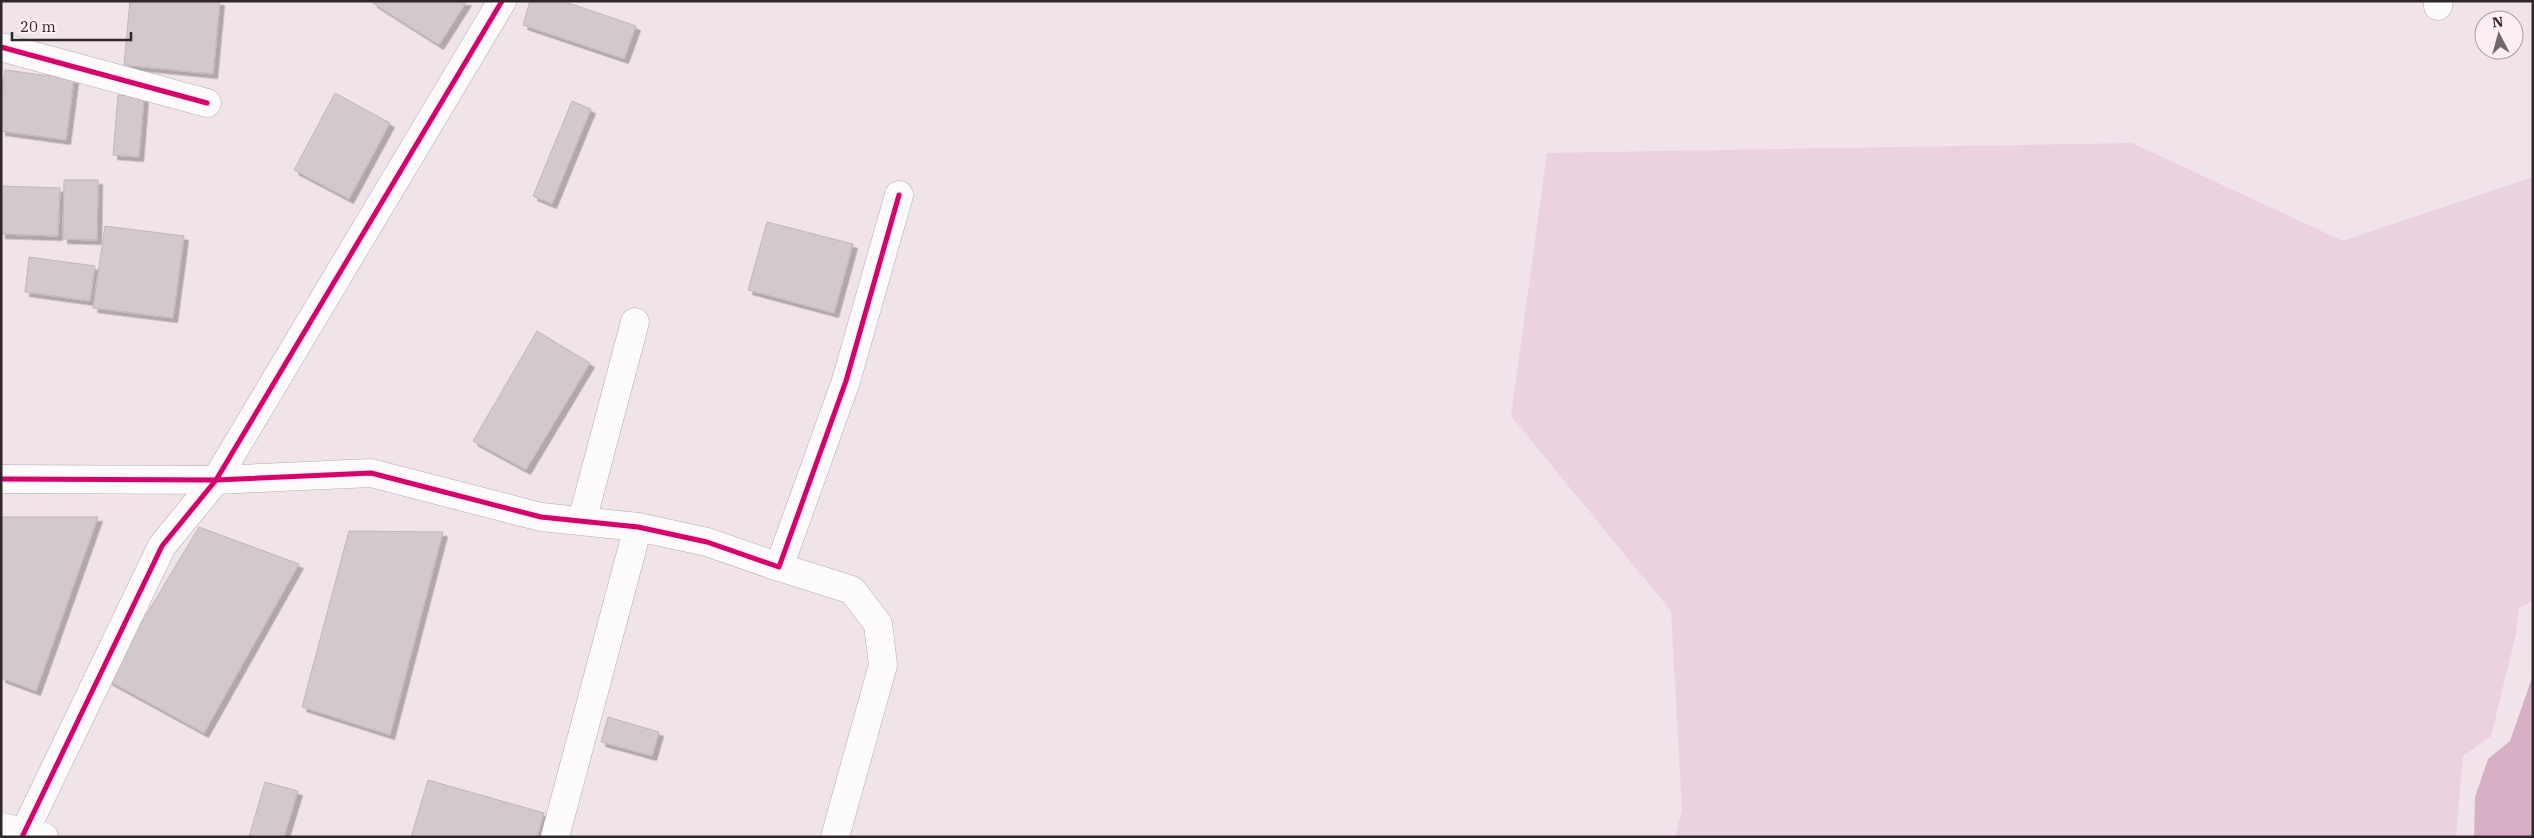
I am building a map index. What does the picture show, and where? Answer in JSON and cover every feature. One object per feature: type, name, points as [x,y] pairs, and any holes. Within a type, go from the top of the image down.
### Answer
[{"type":"street","points":[[23,833],[162,546],[216,480],[502,1]]},
{"type":"street","points":[[1,47],[207,103]]},
{"type":"street","points":[[779,567],[846,381],[899,195]]},
{"type":"street","points":[[582,521],[635,322]]},
{"type":"street","points":[[1,479],[216,480],[371,473],[540,517],[638,527],[707,542],[852,590],[878,624],[883,665],[835,837]]},
{"type":"street","points":[[555,837],[638,527]]},
{"type":"shaded area","points":[[2132,143],[2343,241],[2533,177],[2533,601],[2519,608],[2516,634],[2491,736],[2463,756],[2456,837],[1675,837],[1682,810],[1671,611],[1511,416],[1547,153]]},
{"type":"shaded area","points":[[2533,675],[2533,837],[2474,837],[2475,797],[2488,759],[2510,741]]},
{"type":"building","points":[[130,1],[220,1],[213,74],[124,65]]},
{"type":"building","points":[[374,1],[467,1],[439,45],[373,3]]},
{"type":"building","points":[[530,1],[563,1],[636,26],[624,59],[523,25]]},
{"type":"building","points":[[5,70],[74,79],[66,140],[1,131],[1,100]]},
{"type":"building","points":[[335,93],[390,123],[349,199],[294,170]]},
{"type":"building","points":[[118,95],[144,97],[139,157],[113,155]]},
{"type":"building","points":[[572,101],[591,109],[552,204],[533,196]]},
{"type":"building","points":[[64,180],[98,180],[97,240],[63,239]]},
{"type":"building","points":[[1,186],[60,188],[58,236],[1,234]]},
{"type":"building","points":[[767,222],[853,244],[834,313],[748,290]]},
{"type":"building","points":[[105,226],[184,236],[173,318],[93,308]]},
{"type":"building","points":[[29,257],[95,266],[90,301],[25,292]]},
{"type":"building","points":[[537,331],[590,363],[526,470],[473,441]]},
{"type":"building","points":[[1,517],[98,517],[36,691],[1,678]]},
{"type":"building","points":[[199,527],[299,564],[204,733],[107,680]]},
{"type":"building","points":[[349,531],[443,532],[390,735],[302,707]]},
{"type":"building","points":[[608,717],[659,732],[652,756],[601,742]]},
{"type":"building","points":[[428,780],[544,813],[537,837],[411,837]]},
{"type":"building","points":[[265,782],[298,791],[284,837],[249,837]]},
{"type":"cycle path","points":[[22,837],[162,546],[216,480],[502,1]]},
{"type":"cycle path","points":[[1,47],[207,103]]},
{"type":"cycle path","points":[[1,479],[216,480],[371,473],[541,517],[638,527],[707,542],[779,567],[846,381],[899,195]]}]
